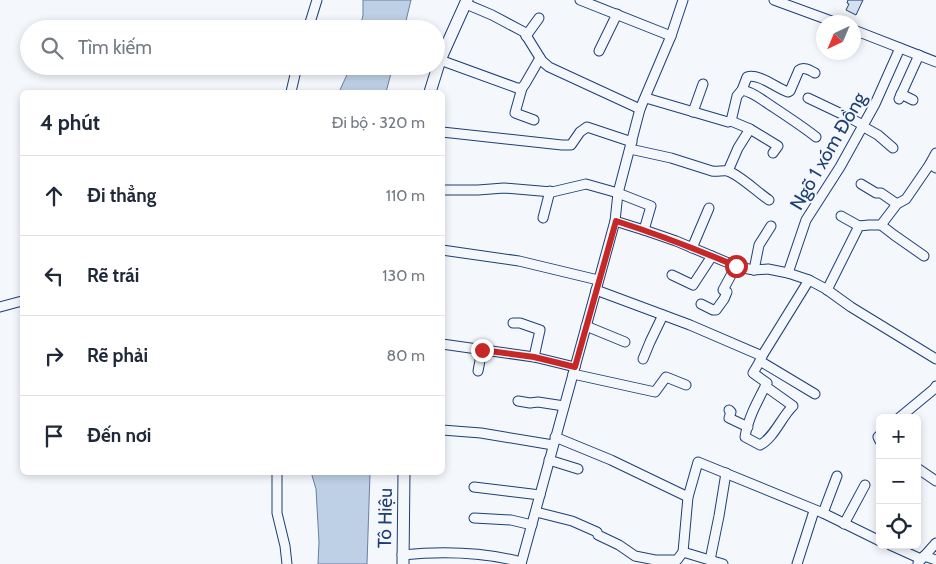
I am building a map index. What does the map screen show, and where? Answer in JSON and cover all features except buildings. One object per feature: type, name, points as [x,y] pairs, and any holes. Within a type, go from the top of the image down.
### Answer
[{"type":"main road","points":[[445,48],[467,2]]},
{"type":"main road","points":[[431,90],[435,75]]},
{"type":"main road","name":"Tô Hiệu","points":[[403,560],[404,475]]},
{"type":"street","points":[[311,20],[318,0]]},
{"type":"street","points":[[580,0],[671,36]]},
{"type":"street","points":[[403,560],[424,553],[447,552],[498,556],[521,563],[528,544],[554,441],[616,221],[618,193],[640,109],[671,36],[683,2],[673,0]]},
{"type":"street","points":[[774,0],[816,15]]},
{"type":"street","points":[[467,2],[524,32],[540,58],[549,66],[640,109]]},
{"type":"street","points":[[599,51],[617,14]]},
{"type":"street","points":[[526,36],[539,18]]},
{"type":"street","points":[[861,33],[936,62]]},
{"type":"street","name":"Ngõ 1 xóm Đồng","points":[[788,273],[806,220],[837,172],[875,104],[900,48]]},
{"type":"street","points":[[913,100],[900,96],[919,55]]},
{"type":"street","points":[[534,120],[515,113],[522,88],[540,58]]},
{"type":"street","points":[[445,62],[517,88],[522,88]]},
{"type":"street","points":[[731,121],[737,96],[742,90],[747,77],[759,78],[788,92],[801,68],[816,73]]},
{"type":"street","points":[[292,90],[296,75]]},
{"type":"street","points":[[693,112],[702,84]]},
{"type":"street","points":[[742,90],[763,100],[800,124],[816,137]]},
{"type":"street","points":[[646,98],[728,122],[731,121],[750,129],[778,146],[773,153]]},
{"type":"street","points":[[808,98],[848,116],[878,135],[892,148]]},
{"type":"street","points":[[445,132],[572,145],[580,132],[587,127],[631,145],[712,171],[728,171],[769,200]]},
{"type":"street","points":[[728,171],[738,148],[750,129]]},
{"type":"street","points":[[882,225],[897,204],[906,199],[933,166],[936,152]]},
{"type":"street","points":[[445,190],[504,188],[550,191],[586,184],[618,193],[651,206],[644,230]]},
{"type":"street","points":[[861,184],[876,193],[881,193],[897,204]]},
{"type":"street","points":[[543,218],[550,191]]},
{"type":"street","points":[[692,248],[709,208]]},
{"type":"street","points":[[841,216],[859,226],[882,225],[894,236],[924,256]]},
{"type":"street","points":[[616,221],[736,266],[754,270],[768,269],[809,280],[936,359]]},
{"type":"street","points":[[754,270],[759,245],[771,226]]},
{"type":"street","points":[[827,290],[859,226]]},
{"type":"street","points":[[445,250],[519,261],[598,280]]},
{"type":"street","points":[[672,275],[693,285],[712,256]]},
{"type":"street","points":[[701,304],[716,310],[724,299],[727,292],[723,290],[736,266]]},
{"type":"street","points":[[765,386],[793,406],[764,443],[760,444],[745,437],[748,427],[765,386],[767,383],[753,373],[809,280]]},
{"type":"street","points":[[596,290],[690,325],[762,359],[815,394]]},
{"type":"street","points":[[0,307],[20,302]]},
{"type":"street","points":[[643,359],[663,315]]},
{"type":"street","points":[[513,322],[540,330],[534,357]]},
{"type":"street","points":[[586,326],[625,342]]},
{"type":"street","points":[[445,344],[534,357],[655,392],[666,377],[686,385]]},
{"type":"street","points":[[478,371],[482,350]]},
{"type":"street","points":[[904,414],[936,386]]},
{"type":"street","points":[[518,401],[564,406]]},
{"type":"street","points":[[729,410],[731,412],[729,418],[748,427]]},
{"type":"street","points":[[445,430],[554,441],[610,460],[688,497]]},
{"type":"street","points":[[549,460],[578,469]]},
{"type":"street","points":[[536,512],[572,521],[596,532],[598,535],[619,545],[635,556],[654,562],[677,560],[683,552],[688,497],[698,462],[876,538]]},
{"type":"street","points":[[921,471],[936,481]]},
{"type":"street","points":[[710,560],[726,473]]},
{"type":"street","points":[[278,475],[277,513],[285,546],[287,564]]},
{"type":"street","points":[[797,564],[818,512],[837,476]]},
{"type":"street","points":[[844,524],[866,485]]},
{"type":"street","points":[[474,487],[540,495]]},
{"type":"street","points":[[474,518],[511,520],[532,525]]},
{"type":"street","points":[[921,560],[936,543]]},
{"type":"street","points":[[898,549],[921,560],[936,560]]},
{"type":"street","points":[[683,552],[723,564]]},
{"type":"water","points":[[363,0],[411,0],[406,20],[362,20]]},
{"type":"water","points":[[347,75],[391,75],[387,90],[340,90]]},
{"type":"water","points":[[312,475],[370,475],[367,564],[318,564],[319,542],[316,489]]},
{"type":"route","points":[[482,350],[534,357],[575,367],[616,221],[647,230],[736,266]]}]
